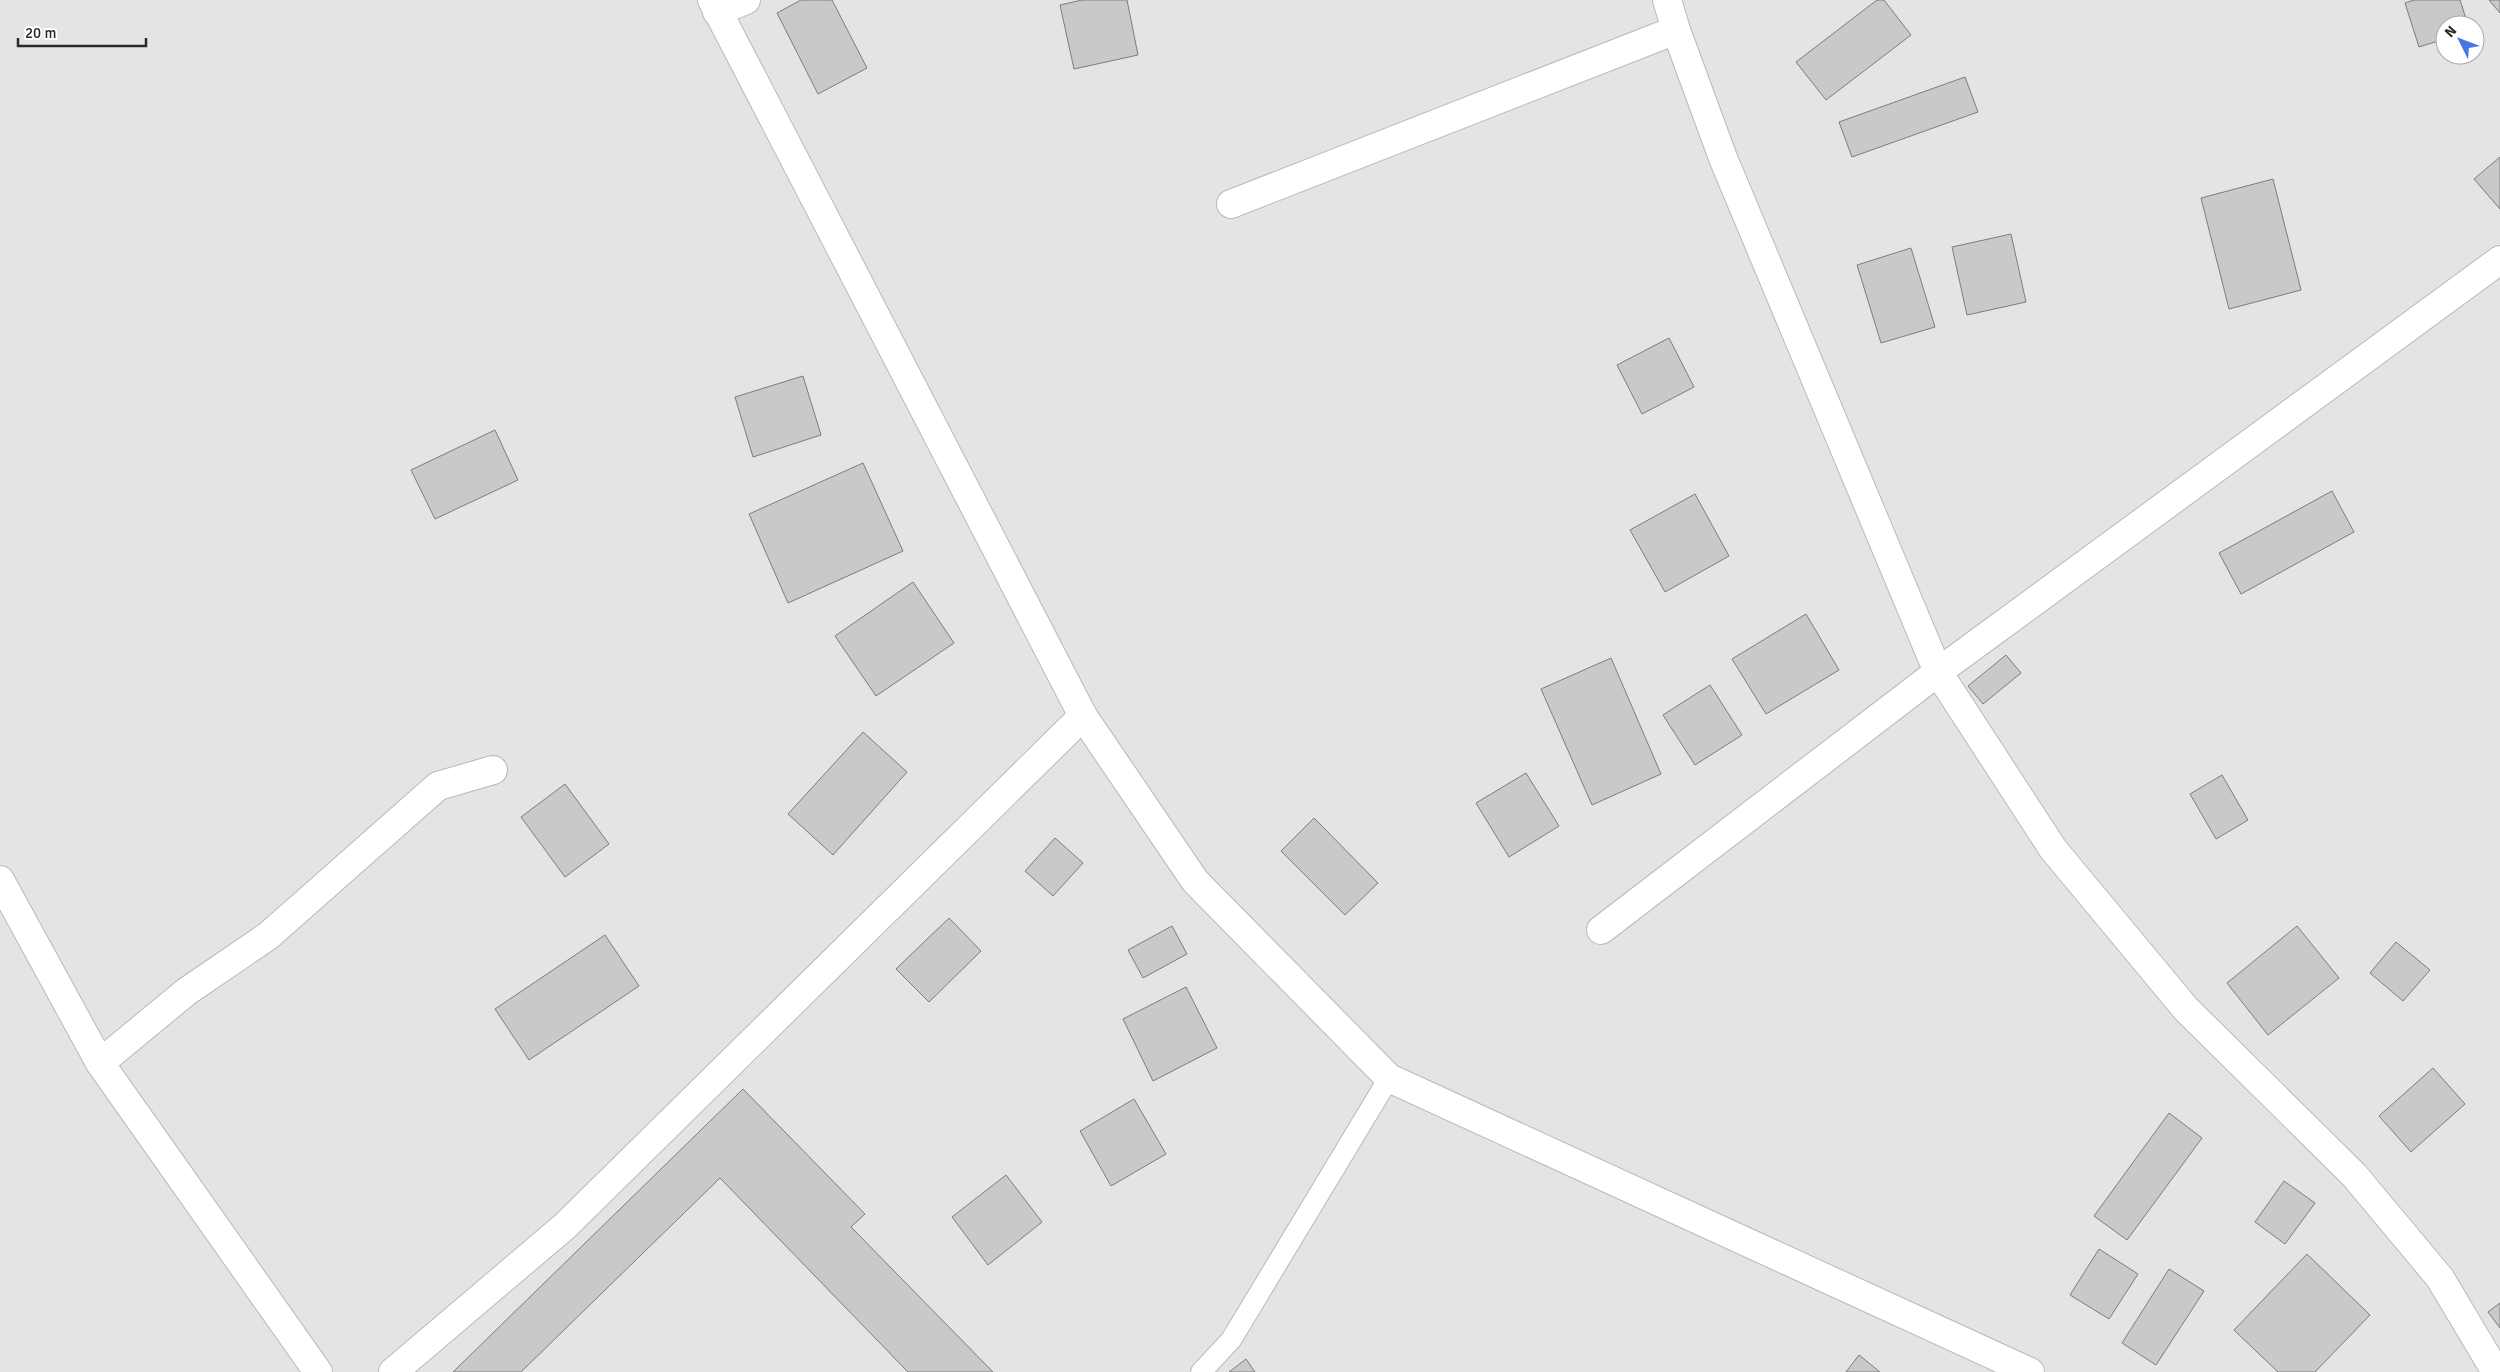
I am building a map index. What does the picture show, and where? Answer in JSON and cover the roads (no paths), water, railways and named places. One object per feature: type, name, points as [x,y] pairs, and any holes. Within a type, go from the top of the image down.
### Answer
[{"type":"street","points":[[746,0],[715,6],[1083,716],[1195,881],[1389,1078],[2030,1372]]},
{"type":"street","points":[[1668,0],[1676,30],[1727,168],[1938,672],[2053,849],[2186,1009],[2354,1175],[2440,1278],[2496,1372]]},
{"type":"street","points":[[1231,204],[1676,30]]},
{"type":"street","points":[[1601,930],[1938,672],[2500,260]]},
{"type":"street","points":[[393,1372],[565,1226],[1083,716]]},
{"type":"street","points":[[100,1063],[186,992],[268,936],[438,786],[493,770]]},
{"type":"street","points":[[0,880],[100,1063],[318,1372]]},
{"type":"lane","points":[[1200,1372],[1231,1340],[1389,1078]]}]
